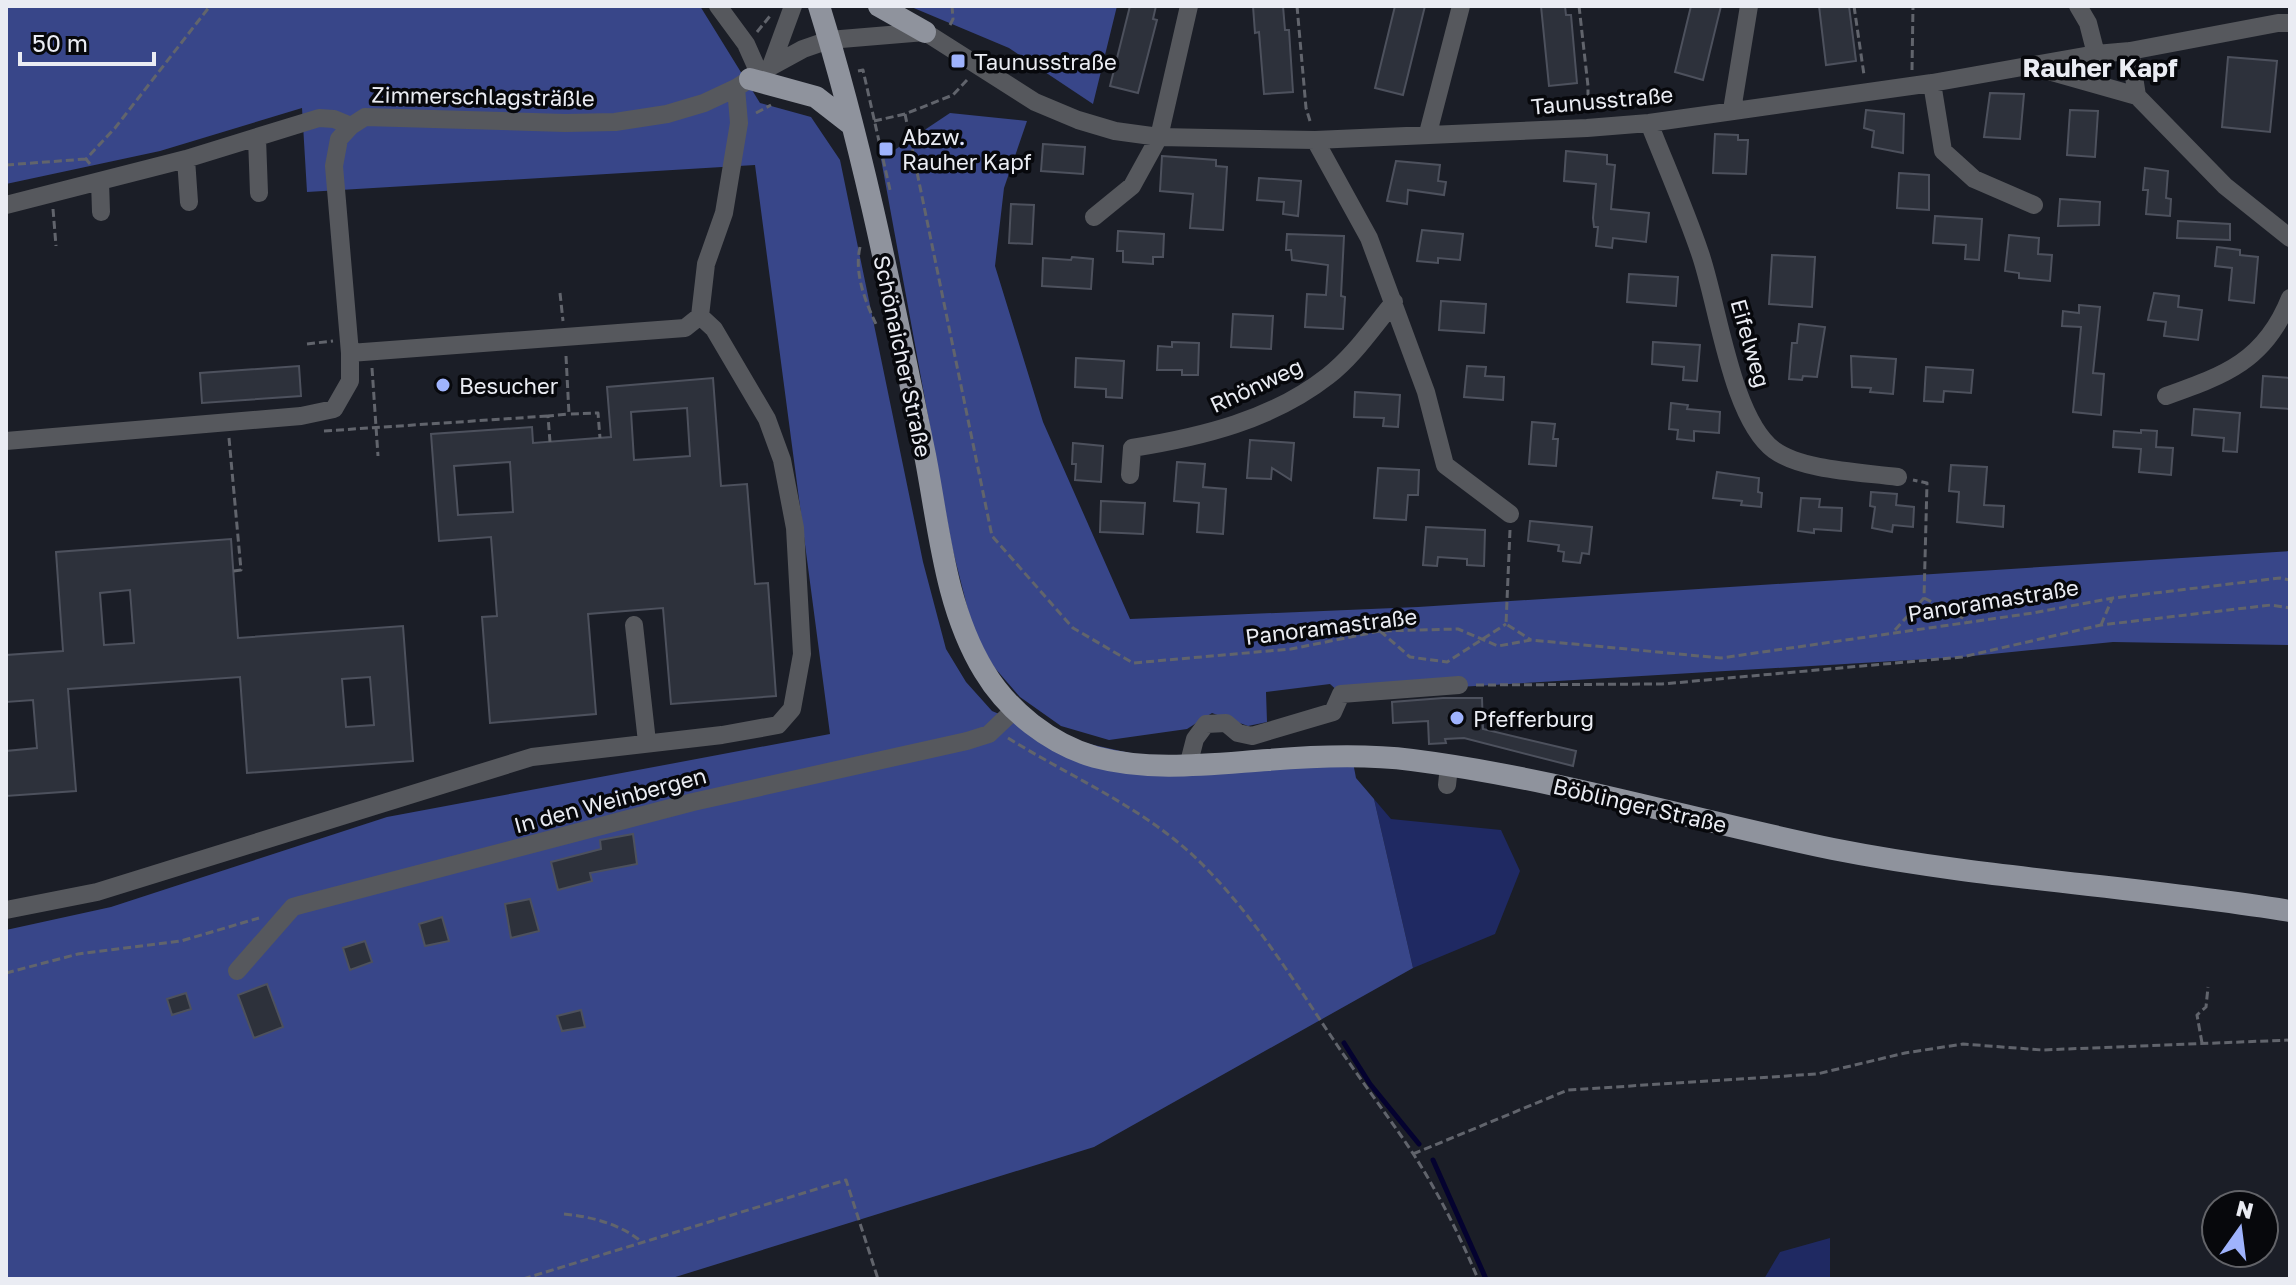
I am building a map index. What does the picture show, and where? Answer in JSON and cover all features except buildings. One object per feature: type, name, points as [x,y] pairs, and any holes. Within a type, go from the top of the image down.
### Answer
[{"type":"main road","name":"Schönaicher Straße","points":[[819,6],[852,125],[950,584],[969,643],[1005,714]]},
{"type":"main road","points":[[879,6],[925,32]]},
{"type":"main road","points":[[754,76],[816,97],[852,125]]},
{"type":"main road","name":"Böblinger Straße","points":[[1005,714],[1082,753],[1116,762],[1188,766],[1276,759],[1406,759],[1448,775],[1521,779],[1902,861],[2290,911]]},
{"type":"street","points":[[718,6],[746,44],[754,76]]},
{"type":"street","points":[[350,353],[685,328],[700,316],[706,264],[724,213],[739,123],[754,76],[793,6]]},
{"type":"street","points":[[1094,217],[1132,186],[1159,137],[1189,6]]},
{"type":"street","points":[[1428,133],[1461,6]]},
{"type":"street","points":[[1732,110],[1749,6]]},
{"type":"street","points":[[2078,6],[2088,23],[2096,54]]},
{"type":"street","name":"Taunusstraße","points":[[925,32],[1035,102],[1115,131],[1159,137],[1315,140],[1649,123],[1932,83],[2290,23]]},
{"type":"street","points":[[829,40],[925,32]]},
{"type":"street","name":"Zimmerschlagsträßle","points":[[6,205],[186,159],[319,118],[334,119],[351,126],[358,119],[372,116],[478,122],[615,122],[679,110],[704,103],[803,49],[829,40]]},
{"type":"street","points":[[2130,51],[2137,96]]},
{"type":"street","name":"Taunusstraße","points":[[2031,66],[2137,96],[2225,186],[2290,238]]},
{"type":"street","points":[[1932,83],[1943,151],[1974,179],[2034,205]]},
{"type":"street","name":"Eifelweg","points":[[1649,123],[1700,254],[1741,400],[1753,425],[1773,449],[1793,460],[1898,477]]},
{"type":"street","points":[[6,441],[301,416],[334,409],[350,381],[334,183],[335,152],[339,139],[351,126]]},
{"type":"street","points":[[257,138],[259,193]]},
{"type":"street","points":[[1315,140],[1369,238],[1426,392],[1445,465],[1510,514]]},
{"type":"street","points":[[186,159],[189,202]]},
{"type":"street","points":[[101,212],[102,180]]},
{"type":"street","points":[[2166,396],[2207,382],[2240,366],[2281,322],[2290,298]]},
{"type":"street","name":"Rhönweg","points":[[1130,475],[1132,448],[1191,439],[1248,420],[1300,395],[1330,375],[1356,349],[1394,302]]},
{"type":"street","points":[[6,910],[97,892],[532,757],[722,735],[778,725],[792,709],[802,654],[795,528],[782,460],[767,419],[714,329],[700,316]]},
{"type":"street","points":[[634,625],[647,742]]},
{"type":"street","points":[[1188,766],[1195,739],[1206,724],[1226,723],[1238,733],[1252,736],[1333,712],[1341,694],[1459,685]]},
{"type":"street","name":"In den Weinbergen","points":[[293,907],[693,802],[967,741],[1005,714]]},
{"type":"street","points":[[237,971],[293,907]]},
{"type":"path","points":[[6,165],[86,159],[115,128],[210,6]]},
{"type":"path","points":[[746,44],[776,6]]},
{"type":"path","points":[[1297,6],[1306,108]]},
{"type":"path","points":[[1579,6],[1588,86],[1587,128]]},
{"type":"path","points":[[1854,6],[1867,91]]},
{"type":"path","points":[[1912,85],[1913,6]]},
{"type":"path","points":[[875,120],[905,114],[953,95],[980,65]]},
{"type":"path","name":"Panoramastraße","points":[[905,114],[992,536],[1073,628],[1133,663],[1291,649],[1380,631],[1458,629],[1498,646],[1531,640],[1721,658],[2113,598],[2280,578],[2290,580]]},
{"type":"path","points":[[86,159],[102,180]]},
{"type":"path","points":[[52,193],[56,246]]},
{"type":"path","points":[[560,293],[569,414]]},
{"type":"path","points":[[374,400],[378,456]]},
{"type":"path","points":[[550,442],[548,416],[569,414],[598,413],[600,438]]},
{"type":"path","points":[[227,422],[241,570],[233,571]]},
{"type":"path","points":[[1894,631],[1924,598],[1927,483],[1898,477]]},
{"type":"path","points":[[1506,624],[1510,514]]},
{"type":"path","points":[[1924,598],[1970,621]]},
{"type":"path","points":[[2101,625],[2113,598]]},
{"type":"path","points":[[1459,685],[1662,684],[1962,657],[2101,625],[2271,605],[2290,608]]},
{"type":"path","points":[[1380,631],[1410,657],[1447,662],[1506,624]]},
{"type":"path","points":[[1506,624],[1531,640]]},
{"type":"path","points":[[1005,714],[1059,770],[1130,807],[1201,863],[1238,904],[1288,971],[1413,1154],[1449,1217],[1478,1279]]},
{"type":"path","points":[[6,973],[78,954],[181,941],[293,907]]},
{"type":"path","points":[[2202,1043],[2197,1015],[2206,1007],[2208,987]]},
{"type":"path","points":[[1413,1154],[1568,1090],[1817,1074],[1905,1053],[1963,1044],[2042,1050],[2290,1040]]},
{"type":"path","points":[[523,1279],[846,1180],[878,1279]]},
{"type":"path","points":[[564,1214],[587,1216],[627,1230],[642,1242]]},
{"type":"shaded area","points":[[6,6],[700,6],[760,103],[811,117],[840,160],[923,562],[946,649],[966,682],[992,711],[1049,735],[1188,766],[1352,757],[1356,778],[1374,799],[1413,968],[1094,1147],[669,1279],[6,1279],[6,930],[111,907],[387,817],[830,734],[755,165],[307,192],[302,108],[160,151],[6,184]]},
{"type":"shaded area","points":[[909,6],[1117,6],[1093,104],[1009,48]]},
{"type":"shaded area","points":[[950,113],[1027,121],[1004,188],[995,266],[1043,422],[1130,619],[1418,607],[2290,551],[2290,645],[2113,642],[1962,657],[1341,694],[1330,684],[1266,692],[1267,722],[1248,726],[1212,713],[1187,729],[1109,740],[1061,726],[1020,697],[994,667],[974,634],[952,547],[881,159]]},
{"type":"shaded area","points":[[1374,799],[1391,819],[1501,830],[1520,871],[1495,934],[1413,968]]},
{"type":"shaded area","points":[[1830,1238],[1830,1279],[1764,1279],[1780,1252]]},
{"type":"waterway","points":[[1344,1043],[1370,1084],[1419,1144]]},
{"type":"waterway","points":[[1433,1160],[1486,1279]]},
{"type":"place","name":"Taunusstraße","points":[[958,61]]},
{"type":"place","name":"Abzw. Rauher Kapf","points":[[886,149]]},
{"type":"place","name":"Besucher","points":[[443,385]]},
{"type":"place","name":"Pfefferburg","points":[[1457,718]]},
{"type":"district","name":"Rauher Kapf","points":[[2100,67]]}]
